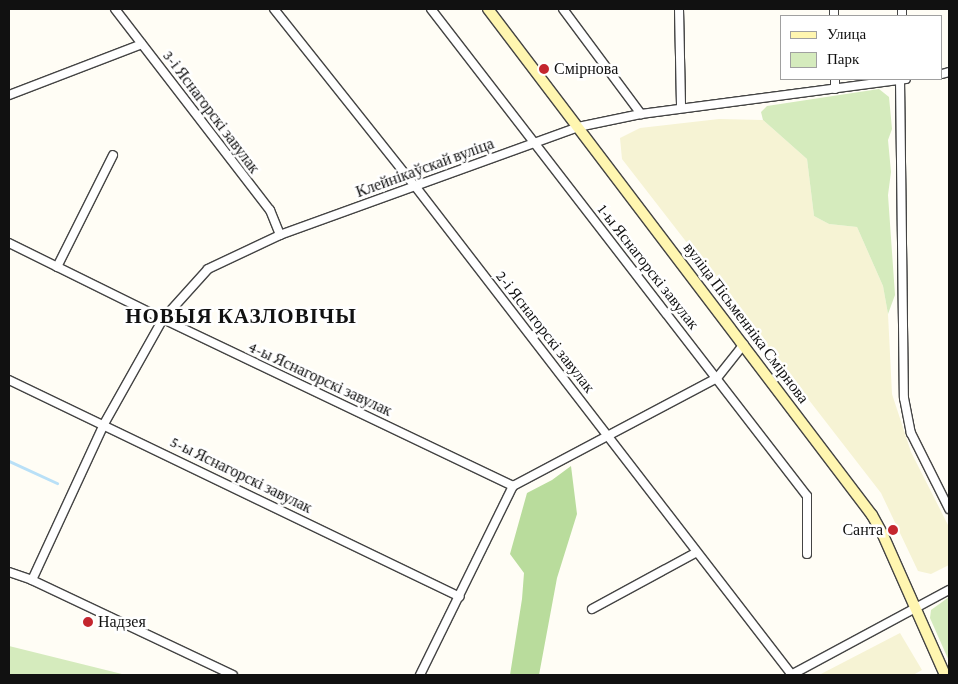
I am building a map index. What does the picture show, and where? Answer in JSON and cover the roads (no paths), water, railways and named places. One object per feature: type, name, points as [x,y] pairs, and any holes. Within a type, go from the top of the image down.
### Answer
[{"type":"main road","name":"вуліца Пісьменніка Смірнова","points":[[488,9],[872,515],[945,675]]},
{"type":"street","name":"3-і Яснагорскі завулак","points":[[115,9],[270,210],[280,235]]},
{"type":"street","name":"2-і Яснагорскі завулак","points":[[274,9],[415,186],[791,675]]},
{"type":"street","name":"1-ы Яснагорскі завулак","points":[[431,9],[807,496],[807,554]]},
{"type":"street","points":[[563,9],[641,114]]},
{"type":"street","points":[[679,9],[681,108]]},
{"type":"street","points":[[9,95],[142,44]]},
{"type":"street","points":[[835,80],[835,89]]},
{"type":"street","name":"Клейнікаўскай вуліца","points":[[32,580],[104,424],[163,319],[208,269],[280,235],[578,127],[681,108],[895,80]]},
{"type":"street","points":[[902,80],[904,398],[911,433],[949,509]]},
{"type":"street","points":[[57,267],[112,154]]},
{"type":"street","name":"4-ы Яснагорскі завулак","points":[[9,243],[163,319],[513,486]]},
{"type":"street","points":[[420,675],[513,486],[606,435],[717,378],[744,344]]},
{"type":"street","name":"5-ы Яснагорскі завулак","points":[[9,380],[104,424],[460,597]]},
{"type":"street","points":[[592,609],[697,552]]},
{"type":"street","points":[[9,572],[32,580],[233,675]]},
{"type":"street","points":[[791,675],[949,590]]},
{"type":"waterway","points":[[9,461],[57,483]]},
{"type":"place","name":"Смірнова","points":[[544,69]]},
{"type":"place","name":"Санта","points":[[893,530]]},
{"type":"place","name":"Надзея","points":[[88,622]]},
{"type":"district","name":"НОВЫЯ КАЗЛОВІЧЫ","points":[[241,316]]}]
